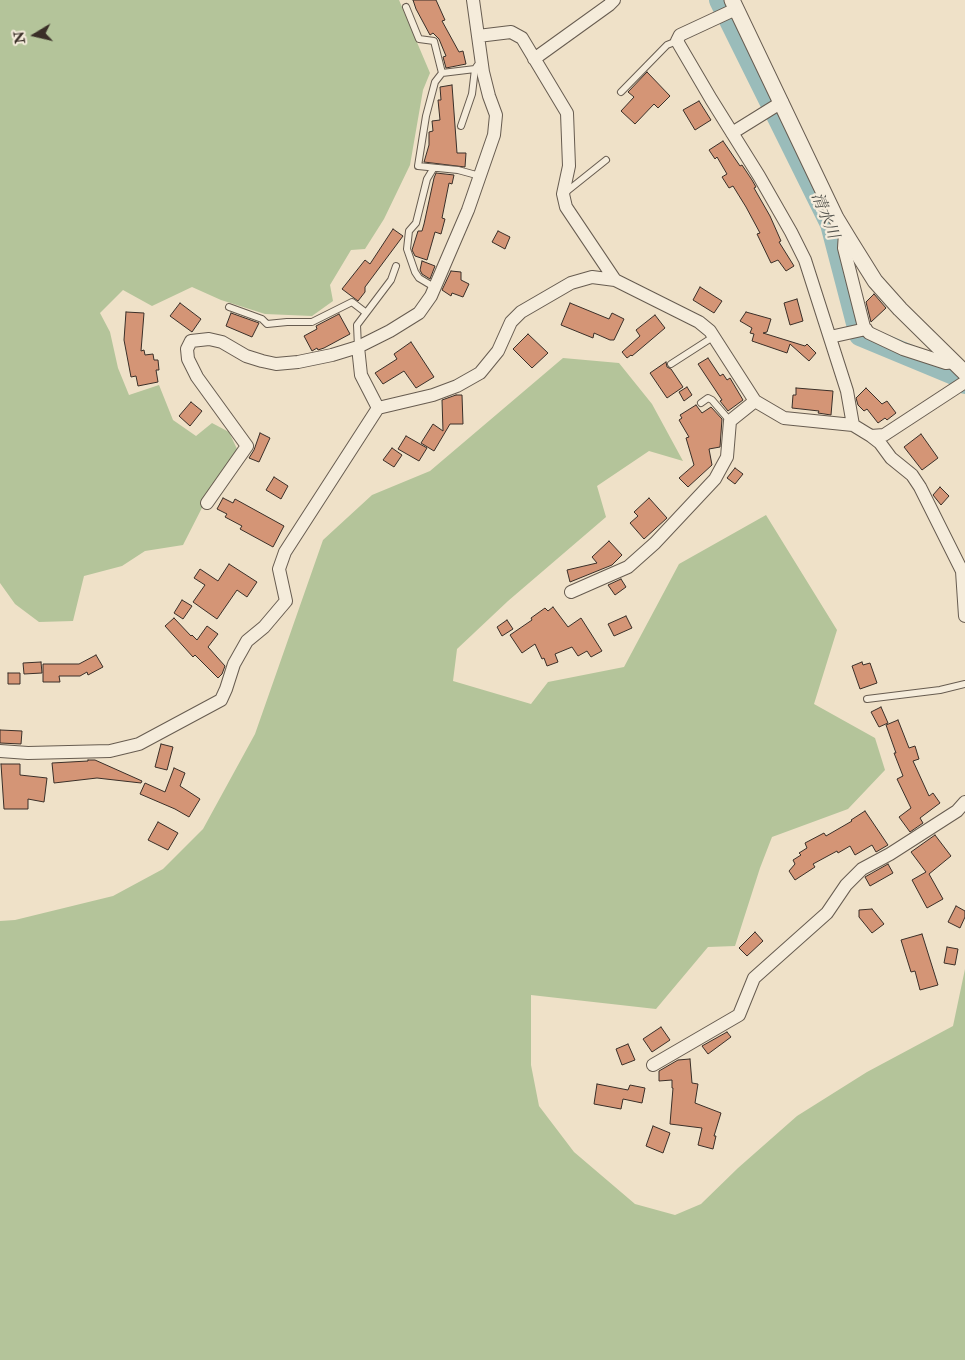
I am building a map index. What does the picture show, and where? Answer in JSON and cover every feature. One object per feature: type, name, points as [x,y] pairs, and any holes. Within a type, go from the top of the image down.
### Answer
[{"type":"street","points":[[207,503],[247,446],[197,377],[188,359],[187,349],[191,341],[209,338],[222,342],[246,356],[276,364],[298,362],[358,347],[390,331],[419,313],[431,296],[468,210],[494,135],[496,115],[478,65],[478,36],[473,0]]},
{"type":"street","points":[[534,59],[614,0]]},
{"type":"street","points":[[853,425],[847,391],[801,252],[760,176],[677,41],[680,35],[734,4],[836,218],[845,233],[875,281],[900,309],[960,368]]},
{"type":"street","points":[[478,36],[511,32],[522,38],[567,112],[569,166],[563,194],[566,207],[615,280]]},
{"type":"street","points":[[732,133],[782,102]]},
{"type":"street","points":[[845,233],[844,248],[864,327],[869,333],[903,349],[960,368]]},
{"type":"street","points":[[0,752],[110,751],[139,744],[221,700],[234,664],[247,642],[264,627],[286,600],[279,569],[285,552],[378,408],[433,395],[457,386],[480,373],[498,351],[511,322],[521,312],[571,283],[592,277],[615,280],[699,322],[710,331],[755,401],[784,418],[853,425],[880,442],[891,458],[912,475],[920,487],[962,571],[965,616]]},
{"type":"street","points":[[830,336],[866,329]]},
{"type":"street","points":[[358,347],[361,375],[378,408]]},
{"type":"street","points":[[871,436],[884,434],[965,382]]},
{"type":"street","points":[[572,592],[628,566],[655,543],[715,479],[727,457],[730,421],[755,401]]},
{"type":"street","points":[[653,1065],[739,1015],[754,978],[827,913],[846,886],[862,869],[890,854],[957,810],[965,802]]},
{"type":"lane","points":[[406,7],[419,40],[434,41],[442,72]]},
{"type":"lane","points":[[621,92],[667,45],[677,41]]},
{"type":"lane","points":[[461,126],[472,94],[478,65],[442,72],[435,82],[426,116],[418,166],[458,170],[480,176]]},
{"type":"lane","points":[[563,194],[606,160]]},
{"type":"lane","points":[[433,169],[427,180],[416,223],[409,231],[407,249],[419,278],[434,287]]},
{"type":"lane","points":[[358,347],[357,325],[391,280],[396,266]]},
{"type":"lane","points":[[230,307],[262,319],[267,324],[312,322],[352,302],[365,312]]},
{"type":"lane","points":[[671,364],[713,337]]},
{"type":"lane","points":[[701,403],[708,398],[712,400],[730,421]]},
{"type":"lane","points":[[867,699],[940,690],[965,684]]},
{"type":"green space","points":[[0,0],[399,0],[430,73],[423,90],[410,165],[384,219],[365,249],[351,250],[330,285],[333,301],[312,316],[265,314],[221,300],[192,287],[152,306],[123,290],[100,313],[110,332],[118,368],[129,395],[159,385],[173,420],[196,436],[212,423],[229,432],[237,449],[209,494],[183,545],[145,551],[122,566],[84,576],[73,621],[39,622],[15,604],[0,583]]},
{"type":"green space","points":[[563,358],[619,363],[652,404],[683,461],[649,451],[597,486],[606,517],[508,601],[457,649],[453,681],[531,704],[548,682],[624,667],[679,564],[766,515],[837,630],[814,704],[875,738],[885,770],[848,809],[772,837],[735,946],[708,947],[656,1009],[531,995],[531,1065],[539,1106],[574,1152],[635,1204],[675,1215],[701,1204],[738,1168],[797,1116],[867,1072],[953,1026],[965,969],[965,1360],[0,1360],[0,921],[15,920],[113,896],[163,869],[203,829],[255,734],[323,540],[372,495],[430,471]]},
{"type":"building","points":[[413,0],[436,0],[445,20],[442,21],[459,52],[463,51],[466,64],[446,68],[443,57],[446,56],[439,39],[433,33],[430,35]]},
{"type":"building","points":[[647,72],[670,96],[658,108],[654,104],[635,124],[621,111],[634,97],[628,92]]},
{"type":"building","points":[[452,85],[457,153],[466,153],[465,167],[424,162],[429,145],[429,132],[433,131],[432,121],[440,120],[438,100],[441,100],[440,87]]},
{"type":"building","points":[[699,101],[711,120],[695,130],[683,110]]},
{"type":"building","points":[[723,141],[756,187],[754,188],[770,216],[781,241],[779,242],[794,266],[786,271],[778,260],[771,263],[757,234],[760,233],[746,207],[733,186],[729,188],[722,177],[727,174],[717,157],[715,159],[709,150]]},
{"type":"building","points":[[436,173],[454,175],[452,184],[449,183],[442,218],[445,219],[441,234],[435,232],[427,260],[415,256],[412,250],[418,231],[422,231]]},
{"type":"building","points":[[393,229],[403,236],[365,287],[365,292],[358,301],[342,289],[365,260],[370,264]]},
{"type":"building","points":[[498,231],[510,237],[505,249],[492,242]]},
{"type":"building","points":[[422,261],[435,266],[430,279],[422,274],[420,270]]},
{"type":"building","points":[[451,271],[461,272],[461,280],[469,284],[463,297],[452,293],[451,296],[442,290]]},
{"type":"building","points":[[700,287],[722,301],[714,313],[693,300]]},
{"type":"building","points":[[874,294],[886,308],[871,322],[866,302]]},
{"type":"building","points":[[797,299],[803,321],[790,325],[784,303]]},
{"type":"building","points":[[180,303],[201,319],[192,332],[170,316]]},
{"type":"building","points":[[570,303],[609,319],[612,313],[624,319],[614,340],[594,333],[593,338],[561,325]]},
{"type":"building","points":[[126,312],[144,313],[141,351],[144,350],[145,355],[153,354],[154,360],[158,360],[159,370],[156,370],[158,382],[138,386],[136,376],[131,377],[124,340]]},
{"type":"building","points":[[746,312],[771,319],[767,332],[763,333],[805,346],[807,344],[816,353],[809,361],[790,344],[787,353],[752,341],[754,334],[750,333],[752,328],[740,321]]},
{"type":"building","points":[[231,313],[259,323],[252,337],[226,326]]},
{"type":"building","points":[[339,314],[350,334],[324,348],[318,350],[317,348],[312,351],[304,336],[317,329],[316,326]]},
{"type":"building","points":[[655,315],[665,328],[632,356],[627,358],[622,352],[640,336],[636,330]]},
{"type":"building","points":[[528,334],[548,353],[532,368],[513,349]]},
{"type":"building","points":[[411,342],[434,377],[416,388],[404,371],[383,384],[375,373],[397,359],[394,354]]},
{"type":"building","points":[[708,358],[720,376],[723,374],[727,380],[730,378],[743,400],[728,411],[698,364]]},
{"type":"building","points":[[666,362],[667,367],[671,369],[683,387],[667,398],[650,373]]},
{"type":"building","points":[[687,387],[692,395],[684,401],[679,392]]},
{"type":"building","points":[[796,388],[833,391],[831,415],[818,413],[819,411],[792,408],[793,395],[796,395]]},
{"type":"building","points":[[866,388],[882,404],[887,401],[896,413],[887,420],[885,418],[878,423],[867,409],[864,411],[858,405],[856,398]]},
{"type":"building","points":[[462,395],[463,424],[450,424],[434,451],[421,443],[433,424],[443,431],[442,400]]},
{"type":"building","points":[[191,402],[202,411],[190,426],[179,416]]},
{"type":"building","points":[[696,405],[702,413],[711,407],[722,419],[720,447],[709,449],[712,465],[688,487],[679,478],[694,465],[686,438],[689,437],[679,420],[682,418],[680,415]]},
{"type":"building","points":[[260,433],[270,438],[259,462],[249,458]]},
{"type":"building","points":[[921,434],[938,458],[922,470],[904,447]]},
{"type":"building","points":[[406,436],[427,448],[419,461],[398,449]]},
{"type":"building","points":[[392,448],[402,455],[394,467],[383,460]]},
{"type":"building","points":[[735,468],[743,474],[735,484],[727,478]]},
{"type":"building","points":[[274,477],[288,486],[281,499],[266,490]]},
{"type":"building","points":[[940,487],[949,496],[941,505],[933,495]]},
{"type":"building","points":[[223,498],[233,503],[235,499],[284,526],[273,547],[240,529],[242,526],[225,517],[227,514],[217,509]]},
{"type":"building","points":[[649,498],[667,518],[644,539],[630,523],[638,516],[634,512]]},
{"type":"building","points":[[609,541],[622,555],[612,565],[570,582],[567,570],[597,563],[592,557]]},
{"type":"building","points":[[229,564],[257,582],[247,597],[237,590],[217,619],[193,602],[205,585],[194,578],[200,569],[218,581]]},
{"type":"building","points":[[621,579],[626,587],[615,595],[608,585]]},
{"type":"building","points":[[182,600],[192,606],[183,619],[174,613]]},
{"type":"building","points":[[553,607],[568,627],[581,618],[602,651],[591,657],[587,651],[578,656],[572,647],[555,654],[558,662],[547,666],[535,644],[522,653],[510,635],[532,620],[531,618],[545,608],[548,611]]},
{"type":"building","points":[[626,616],[632,628],[614,636],[608,624]]},
{"type":"building","points":[[174,618],[197,640],[207,626],[218,634],[208,647],[225,666],[218,678],[195,655],[193,657],[165,626]]},
{"type":"building","points":[[507,620],[513,629],[502,636],[497,627]]},
{"type":"building","points":[[96,655],[103,667],[88,675],[87,672],[80,676],[59,676],[60,682],[43,682],[43,664],[79,664]]},
{"type":"building","points":[[41,662],[42,673],[24,674],[23,663]]},
{"type":"building","points":[[862,662],[863,665],[870,663],[877,683],[860,689],[852,666]]},
{"type":"building","points":[[8,673],[20,673],[20,684],[8,684]]},
{"type":"building","points":[[881,707],[888,723],[879,727],[871,712]]},
{"type":"building","points":[[898,720],[909,748],[915,746],[919,759],[913,761],[929,796],[933,793],[940,803],[920,818],[923,823],[910,832],[899,817],[911,808],[897,779],[903,776],[886,725]]},
{"type":"building","points":[[0,730],[22,731],[21,744],[0,743]]},
{"type":"building","points":[[161,744],[173,747],[167,770],[155,767]]},
{"type":"building","points":[[95,760],[142,781],[141,783],[97,778],[54,783],[52,763]]},
{"type":"building","points":[[1,764],[20,764],[20,775],[47,778],[44,802],[28,799],[28,809],[4,809]]},
{"type":"building","points":[[174,768],[185,773],[180,786],[200,799],[189,817],[140,794],[145,783],[165,792]]},
{"type":"building","points":[[865,811],[888,845],[876,852],[872,845],[855,855],[850,846],[813,864],[815,867],[795,880],[789,871],[795,864],[793,860],[807,848],[805,843],[824,833],[826,836]]},
{"type":"building","points":[[158,822],[178,833],[168,850],[148,840]]},
{"type":"building","points":[[935,835],[951,856],[929,874],[943,899],[927,908],[912,880],[926,872],[911,852]]},
{"type":"building","points":[[888,864],[893,873],[870,886],[865,877]]},
{"type":"building","points":[[956,906],[965,911],[965,917],[960,928],[948,922]]},
{"type":"building","points":[[872,909],[884,924],[872,933],[859,917],[859,910]]},
{"type":"building","points":[[755,932],[763,941],[747,956],[739,948]]},
{"type":"building","points":[[922,934],[938,985],[920,990],[915,971],[911,972],[901,940]]},
{"type":"building","points":[[947,947],[958,949],[955,965],[944,963]]},
{"type":"building","points":[[661,1027],[670,1040],[652,1052],[643,1039]]},
{"type":"building","points":[[727,1032],[731,1037],[708,1054],[702,1046]]},
{"type":"building","points":[[628,1044],[635,1060],[622,1065],[616,1049]]},
{"type":"building","points":[[690,1059],[692,1083],[698,1084],[695,1103],[721,1113],[714,1136],[716,1136],[713,1149],[698,1145],[702,1128],[670,1124],[672,1080],[659,1081],[659,1071],[678,1060]]},
{"type":"building","points":[[597,1084],[628,1090],[630,1085],[645,1088],[642,1103],[623,1099],[621,1109],[594,1104]]},
{"type":"building","points":[[653,1126],[670,1133],[663,1153],[646,1146]]},
{"type":"waterway","name":"清水川","points":[[720,0],[831,224],[860,335],[954,374],[965,383]]}]
